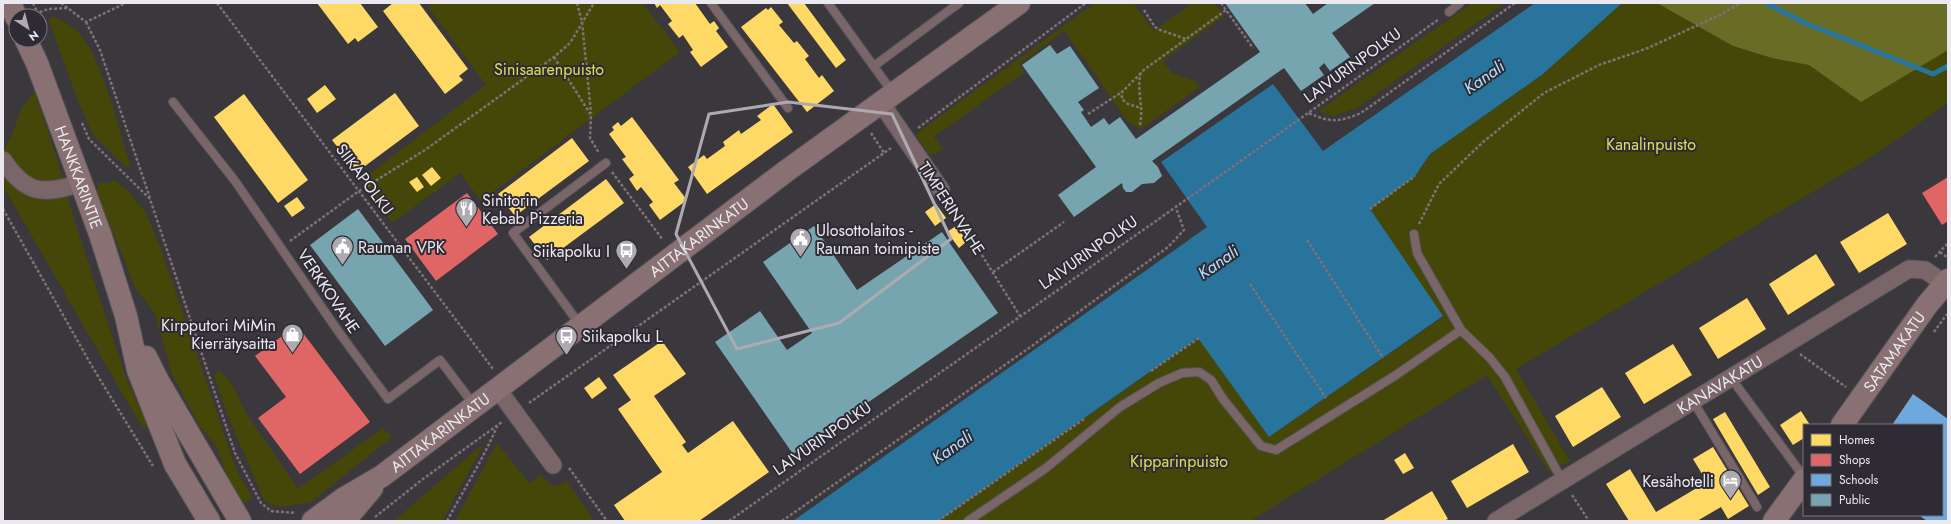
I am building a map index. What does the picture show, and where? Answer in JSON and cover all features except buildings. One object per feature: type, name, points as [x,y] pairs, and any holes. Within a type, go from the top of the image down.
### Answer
[{"type":"main road","name":"AITTAKARINKATU","points":[[307,519],[382,476],[475,405],[496,378],[580,326],[1019,3]]},
{"type":"main road","name":"HANKKARINTIE","points":[[29,48],[100,234],[126,316],[138,370],[175,464],[209,521]]},
{"type":"main road","name":"SATAMAKATU","points":[[1843,424],[1927,305],[1946,282]]},
{"type":"main road","name":"HANKKARINTIE","points":[[126,316],[158,381],[240,521]]},
{"type":"main road","name":"AITTAKARINKATU","points":[[344,521],[382,476]]},
{"type":"main road","points":[[1774,521],[1803,479]]},
{"type":"street","name":"TIMPERINVAHE","points":[[887,99],[905,138],[941,190]]},
{"type":"street","points":[[3,160],[14,176],[33,189],[57,190],[81,183]]},
{"type":"street","name":"KANAVAKATU","points":[[1496,521],[1909,269],[1925,270],[1946,282]]},
{"type":"street","points":[[496,378],[515,413],[553,465]]},
{"type":"lane","points":[[711,3],[788,108]]},
{"type":"lane","points":[[828,3],[874,66],[887,99]]},
{"type":"lane","points":[[874,66],[959,3]]},
{"type":"lane","points":[[1448,12],[1460,3]]},
{"type":"lane","name":"VERKKOVAHE","points":[[173,102],[235,181],[338,331],[388,399],[440,360],[475,405]]},
{"type":"lane","points":[[580,326],[513,233],[606,163]]},
{"type":"lane","points":[[1414,234],[1417,253],[1461,330],[1490,358],[1504,377],[1562,480]]},
{"type":"lane","points":[[968,521],[1046,468],[1120,407],[1159,382],[1182,373],[1198,372],[1211,380],[1223,399],[1260,446],[1276,450],[1390,380],[1461,330]]},
{"type":"lane","points":[[1731,378],[1803,477]]},
{"type":"lane","points":[[1694,401],[1757,507]]},
{"type":"path","points":[[61,3],[86,22],[100,50],[235,453],[261,503],[271,511],[294,512],[307,519]]},
{"type":"path","points":[[86,22],[125,3]]},
{"type":"path","name":"SIIKAPOLKU","points":[[217,3],[359,190],[496,378]]},
{"type":"path","points":[[577,3],[582,22],[591,115]]},
{"type":"path","points":[[282,248],[359,190],[425,150],[554,57],[570,43],[594,3]]},
{"type":"path","points":[[370,521],[423,479],[498,424],[664,309],[905,138],[1086,3]]},
{"type":"path","points":[[1221,3],[1253,48]]},
{"type":"path","points":[[1309,113],[1332,121],[1346,119],[1361,113],[1515,3]]},
{"type":"path","points":[[1414,234],[1439,184],[1483,142],[1544,93],[1599,65],[1655,45],[1722,14],[1740,3]]},
{"type":"path","points":[[48,9],[68,8]]},
{"type":"path","points":[[1144,10],[1155,27],[1186,40]]},
{"type":"path","points":[[1088,114],[1122,92],[1141,72],[1226,10]]},
{"type":"path","name":"LAIVURINPOLKU","points":[[729,521],[1176,208],[1448,12]]},
{"type":"path","points":[[1140,125],[1141,108],[1138,82],[1141,72]]},
{"type":"path","points":[[1122,92],[1122,99],[1128,104],[1141,108]]},
{"type":"path","points":[[81,122],[89,139],[150,199]]},
{"type":"path","points":[[1370,209],[1415,176]]},
{"type":"path","name":"TIMPERINVAHE","points":[[941,190],[1020,316]]},
{"type":"path","points":[[782,521],[1028,348],[1168,247],[1184,230],[1176,208]]},
{"type":"path","points":[[3,209],[93,368],[155,469]]},
{"type":"path","points":[[993,272],[1064,222]]},
{"type":"path","points":[[1307,240],[1383,358]]},
{"type":"path","points":[[1940,252],[1948,258]]},
{"type":"path","points":[[1250,284],[1326,398]]},
{"type":"path","points":[[1146,375],[1198,338]]},
{"type":"path","points":[[1786,344],[1861,397]]},
{"type":"path","points":[[938,521],[1088,416]]},
{"type":"path","points":[[447,521],[471,475],[487,451],[498,424]]},
{"type":"path","points":[[1562,480],[1589,521]]},
{"type":"highlighted area","points":[[788,102],[892,114],[951,239],[839,323],[737,349],[676,234],[709,114]]},
{"type":"green space","name":"Sinisaarenpuisto","points":[[433,3],[643,3],[680,52],[481,201],[460,173],[392,223],[360,181],[486,85],[428,7]]},
{"type":"green space","points":[[1095,3],[1133,3],[1154,31],[1192,3],[1215,3],[1224,16],[1163,61],[1172,73],[1195,81],[1200,87],[1141,129],[1127,121],[1065,31],[1019,64],[1025,72],[934,137],[943,149],[936,154],[929,154],[917,137],[917,133]]},
{"type":"green space","points":[[1472,3],[1505,3],[1357,108],[1333,116],[1318,111]]},
{"type":"green space","name":"Kanalinpuisto","points":[[1622,3],[1657,3],[1733,46],[1772,58],[1809,65],[1861,101],[1948,50],[1948,103],[1876,154],[1516,369],[1570,461],[1549,472],[1487,375],[1250,521],[938,521],[1199,338],[1269,437],[1443,317],[1370,209],[1415,176],[1430,154],[1543,74]]},
{"type":"green space","points":[[1657,3],[1948,3],[1948,50],[1861,102],[1809,65],[1772,58],[1733,46]]},
{"type":"green space","points":[[55,17],[74,28],[84,39],[92,53],[100,70],[113,108],[130,165],[127,168],[93,135],[78,101],[48,19]]},
{"type":"green space","points":[[35,92],[57,159],[73,216],[126,378],[149,426],[144,428],[133,412],[3,186],[3,150],[11,137],[22,107]]},
{"type":"green space","points":[[115,180],[129,192],[146,213],[161,249],[236,469],[252,497],[244,504],[227,477],[217,447],[200,427],[172,374],[155,314],[136,289],[97,194],[98,183],[106,183]]},
{"type":"green space","points":[[219,371],[230,381],[248,416],[298,489],[383,428],[392,437],[310,503],[280,507],[265,502],[229,419],[214,375]]},
{"type":"green space","points":[[497,443],[529,483],[541,475],[550,484],[558,486],[566,481],[595,521],[455,521]]},
{"type":"green space","points":[[483,446],[442,521],[394,521],[479,447]]},
{"type":"water","name":"Kanali","points":[[1535,3],[1622,3],[1543,74],[1430,154],[1415,176],[1370,209],[1443,316],[1269,437],[1198,338],[938,521],[793,521],[1207,227],[1161,162],[1273,84],[1323,151]]},
{"type":"waterway","points":[[1766,3],[1805,23],[1933,74],[1948,66]]},
{"type":"place","name":"Sinitorin Kebab Pizzeria","points":[[467,228]]},
{"type":"place","name":"Ulosottolaitos - Rauman toimipiste","points":[[801,258]]},
{"type":"place","name":"Rauman VPK","points":[[343,266]]},
{"type":"place","name":"Siikapolku I","points":[[626,270]]},
{"type":"place","name":"Kirpputori MiMin Kierrätysaitta","points":[[292,354]]},
{"type":"place","name":"Siikapolku L","points":[[566,356]]},
{"type":"place","name":"Kesähotelli","points":[[1730,500]]},
{"type":"park label","name":"Kipparinpuisto","points":[[1179,461]]}]
